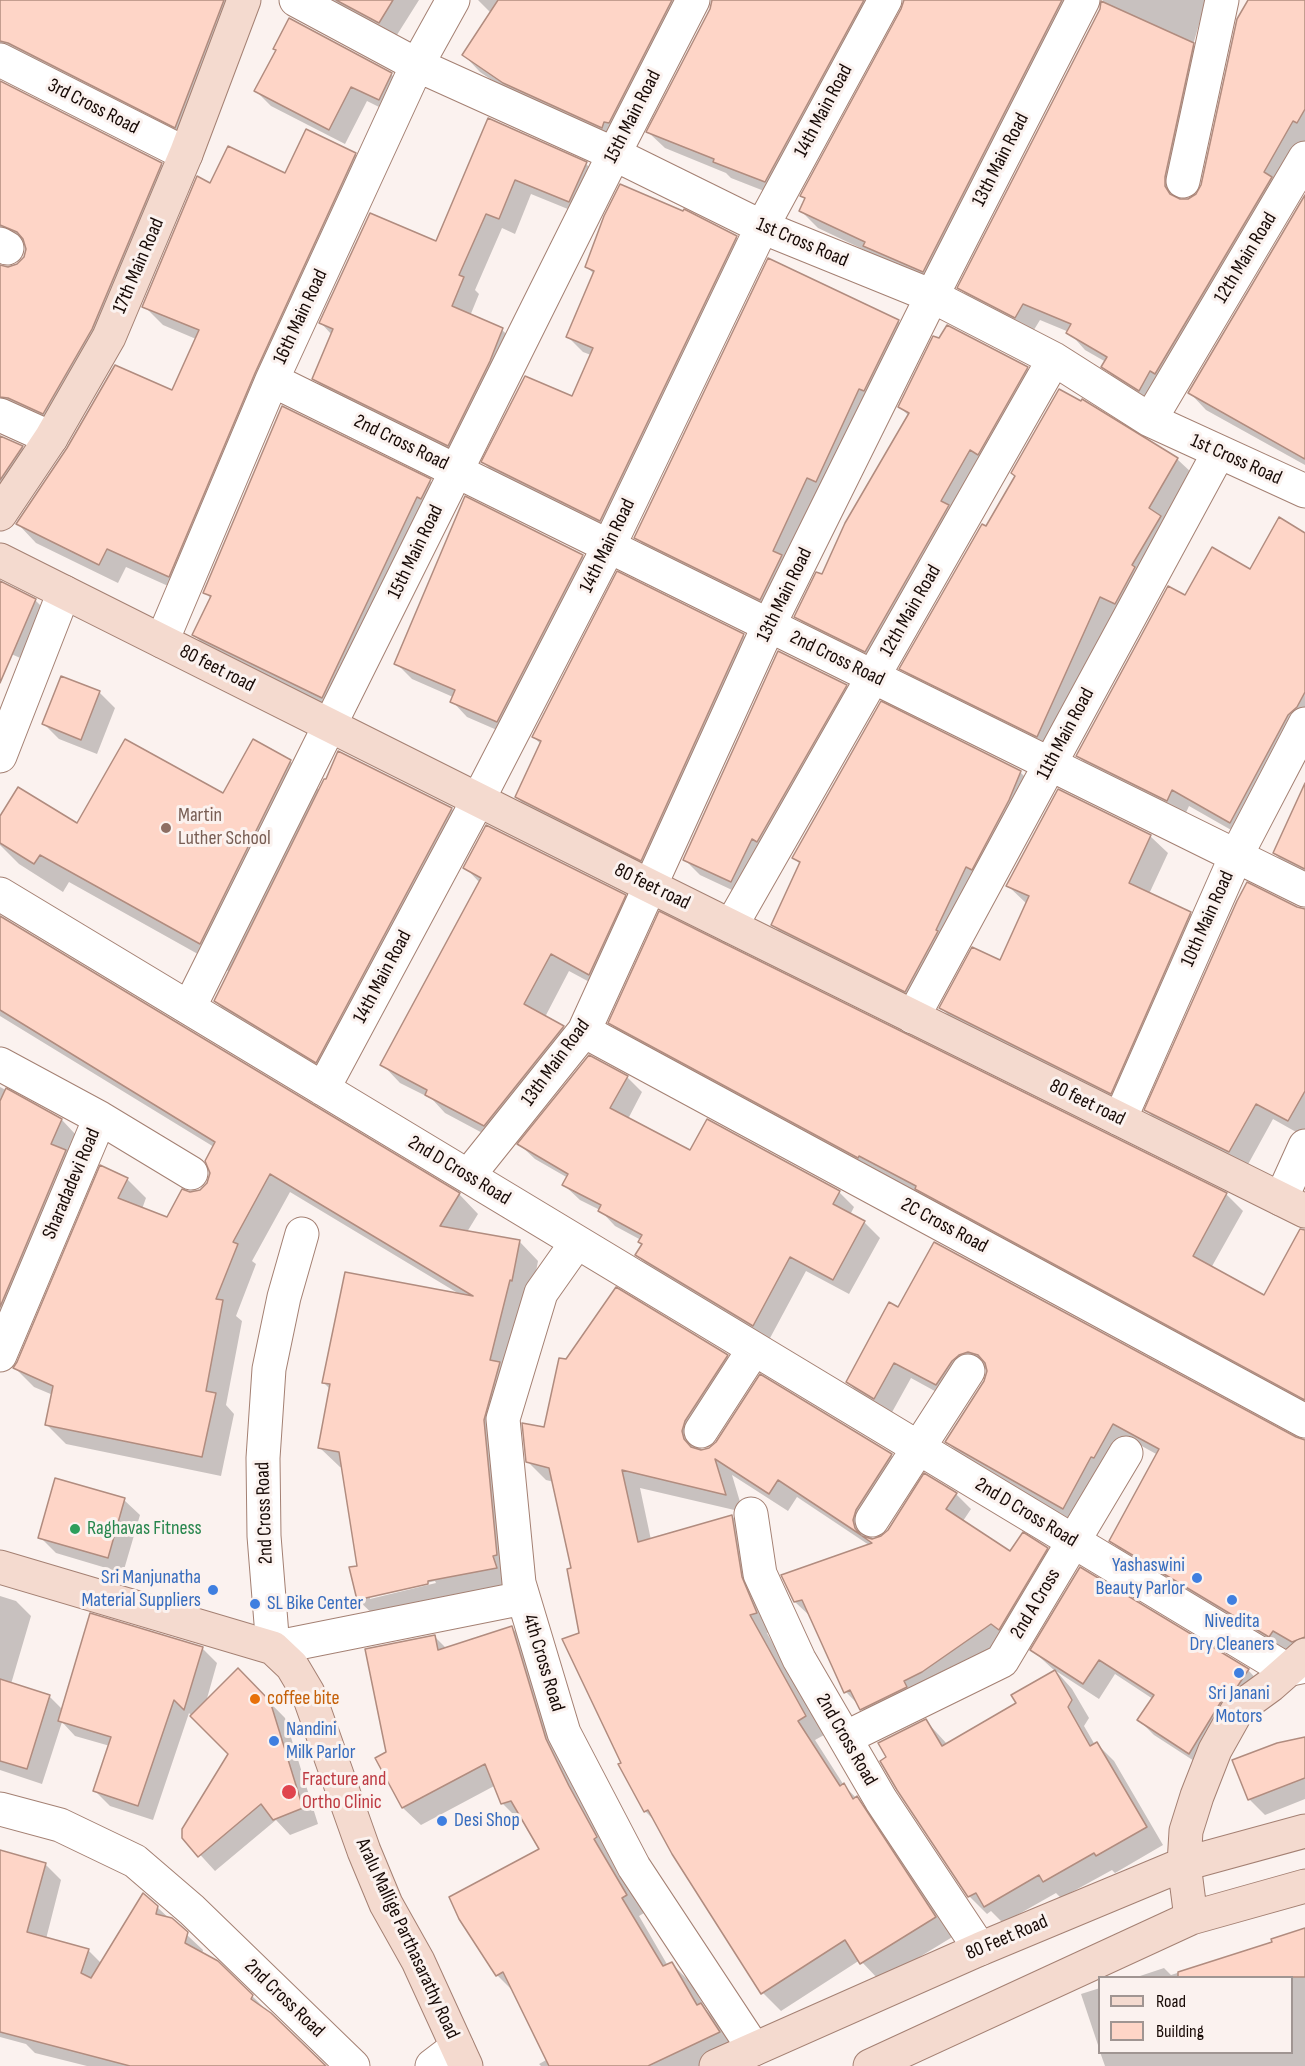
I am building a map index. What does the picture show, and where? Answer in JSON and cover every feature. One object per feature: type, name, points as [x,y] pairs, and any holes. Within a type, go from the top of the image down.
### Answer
[{"type":"street","name":"17th Main Road","points":[[0,514],[51,438],[110,337],[186,154],[244,0]]},
{"type":"street","name":"1st Cross Road","points":[[296,0],[417,65],[614,154],[762,227],[932,296],[1054,359],[1150,420],[1219,452],[1301,482]]},
{"type":"street","name":"16th Main Road","points":[[162,641],[272,380],[417,65],[453,0]]},
{"type":"street","name":"15th Main Road","points":[[189,1008],[693,0]]},
{"type":"street","name":"14th Main Road","points":[[323,1089],[478,800],[609,546],[762,227],[885,0]]},
{"type":"street","name":"13th Main Road","points":[[468,1176],[584,1031],[769,625],[932,296],[1083,0]]},
{"type":"street","points":[[1183,181],[1222,0]]},
{"type":"street","name":"3rd Cross Road","points":[[0,60],[186,154]]},
{"type":"street","name":"12th Main Road","points":[[1150,420],[1305,158]]},
{"type":"street","name":"12th Main Road","points":[[731,926],[1054,359]]},
{"type":"street","name":"2nd Cross Road","points":[[272,380],[1305,890]]},
{"type":"street","points":[[0,414],[51,438]]},
{"type":"street","name":"11th Main Road","points":[[913,1017],[1219,452]]},
{"type":"street","name":"80 feet road","points":[[0,560],[1293,1205]]},
{"type":"street","points":[[0,756],[64,592]]},
{"type":"street","name":"10th Main Road","points":[[1120,1119],[1236,856],[1305,724]]},
{"type":"street","name":"2nd D Cross Road","points":[[0,894],[1073,1541],[1299,1664]]},
{"type":"street","name":"2C Cross Road","points":[[584,1031],[1305,1421]]},
{"type":"street","name":"Sharadadevi Road","points":[[0,1064],[100,1118],[0,1355]]},
{"type":"street","points":[[100,1118],[191,1173]]},
{"type":"street","points":[[1293,1205],[1305,1146]]},
{"type":"street","name":"2nd Cross Road","points":[[273,1648],[264,1525],[263,1458],[269,1369],[284,1297],[302,1234]]},
{"type":"street","name":"4th Cross Road","points":[[577,1242],[541,1293],[503,1419],[519,1583],[564,1733],[634,1867],[754,2049]]},
{"type":"street","points":[[701,1431],[754,1349]]},
{"type":"street","points":[[872,1520],[968,1371]]},
{"type":"street","name":"2nd A Cross","points":[[845,1738],[1002,1661],[1126,1453]]},
{"type":"street","name":"2nd Cross Road","points":[[751,1514],[760,1574],[799,1659],[881,1800],[980,1949]]},
{"type":"street","name":"Aralu Mallige Parthasarathy Road","points":[[0,1567],[273,1648],[292,1666],[308,1693],[368,1862],[386,1904],[418,1961],[452,2060]]},
{"type":"street","points":[[273,1648],[523,1598]]},
{"type":"street","points":[[1191,1918],[1184,1864],[1186,1831],[1215,1750],[1238,1709],[1299,1664]]},
{"type":"street","name":"2nd Cross Road","points":[[0,1809],[60,1825],[135,1861],[192,1910],[353,2066]]},
{"type":"street","name":"80 Feet Road","points":[[716,2066],[980,1949],[1184,1864],[1305,1831]]},
{"type":"street","points":[[870,2066],[1191,1918],[1305,1886]]},
{"type":"building","points":[[0,0],[224,0],[175,128],[0,41]]},
{"type":"building","points":[[336,0],[393,0],[379,23]]},
{"type":"building","points":[[498,0],[672,0],[609,123],[604,122],[602,128],[503,83],[462,55]]},
{"type":"building","points":[[712,0],[864,0],[765,182],[646,132],[710,9]]},
{"type":"building","points":[[904,0],[1062,0],[923,272],[863,246],[865,242],[799,211],[805,198],[800,196]]},
{"type":"building","points":[[1248,0],[1305,0],[1305,109],[1297,123],[1293,121],[1264,172],[1272,177],[1155,374],[1150,371],[1139,391],[1101,367],[1107,357],[1066,333],[1071,324],[1023,304],[1015,318],[957,288],[1100,9],[1101,1],[1194,43],[1165,177],[1165,186],[1170,194],[1180,199],[1188,199],[1196,194],[1201,185],[1237,19]]},
{"type":"building","points":[[289,18],[392,73],[379,100],[351,87],[329,130],[254,91],[276,50],[273,49]]},
{"type":"building","points":[[0,81],[162,163],[92,329],[43,414],[8,398],[0,397],[0,265],[8,267],[17,264],[24,257],[26,249],[23,239],[17,232],[0,225]]},
{"type":"building","points":[[488,118],[587,162],[569,202],[515,180],[499,219],[486,214],[459,275],[464,277],[452,306],[503,328],[490,361],[448,446],[312,379],[333,329],[319,323],[370,213],[436,241]]},
{"type":"building","points":[[306,129],[356,153],[255,373],[169,577],[107,549],[99,565],[16,524],[67,448],[115,365],[172,390],[199,330],[142,307],[197,176],[210,183],[228,146],[285,173]]},
{"type":"building","points":[[620,184],[683,211],[684,209],[737,236],[600,521],[481,462],[525,376],[572,396],[593,348],[566,337],[594,271],[585,267],[604,216]]},
{"type":"building","points":[[1305,195],[1305,459],[1188,393]]},
{"type":"building","points":[[768,258],[899,320],[864,391],[859,389],[816,482],[807,478],[773,551],[782,555],[760,600],[634,538]]},
{"type":"building","points":[[947,325],[1028,367],[978,455],[970,450],[941,501],[949,505],[865,652],[794,617],[816,572],[822,574],[845,523],[909,413],[898,407],[933,336],[939,338]]},
{"type":"building","points":[[1059,389],[1081,401],[1082,399],[1178,458],[1149,508],[1161,516],[1132,565],[1135,567],[1115,604],[1100,597],[1037,737],[899,669],[982,524],[986,526],[1015,476],[1011,473]]},
{"type":"building","points":[[282,406],[431,479],[421,499],[417,497],[322,698],[192,635],[211,596],[203,593]]},
{"type":"building","points":[[0,436],[23,446],[0,480]]},
{"type":"building","points":[[465,496],[583,555],[497,722],[450,702],[455,690],[394,664]]},
{"type":"building","points":[[1279,517],[1305,533],[1305,692],[1297,707],[1288,715],[1230,823],[1172,790],[1167,801],[1076,756],[1168,586],[1185,595],[1212,547],[1250,569]]},
{"type":"building","points":[[617,571],[744,634],[641,861],[515,797],[541,741],[532,737]]},
{"type":"building","points":[[0,581],[36,599],[0,683]]},
{"type":"building","points":[[778,651],[847,685],[757,842],[752,839],[731,882],[683,860]]},
{"type":"building","points":[[61,676],[100,691],[81,740],[42,724]]},
{"type":"building","points":[[881,701],[1021,771],[1009,800],[972,870],[966,867],[936,930],[938,931],[905,992],[771,925],[800,862],[792,858]]},
{"type":"building","name":"Martin Luther School","points":[[125,739],[223,793],[253,739],[291,760],[200,944],[40,855],[34,864],[0,843],[0,816],[18,787],[77,823]]},
{"type":"building","points":[[338,751],[452,808],[316,1063],[214,1001]]},
{"type":"building","points":[[1305,783],[1305,869],[1273,853]]},
{"type":"building","points":[[1058,789],[1151,835],[1129,883],[1191,912],[1111,1094],[939,1008],[972,947],[1000,960],[1029,896],[1006,886]]},
{"type":"building","points":[[486,825],[626,895],[589,975],[551,954],[524,1004],[564,1026],[484,1126],[425,1095],[427,1090],[380,1065],[481,878],[463,868]]},
{"type":"building","points":[[1247,882],[1305,909],[1305,1091],[1288,1121],[1256,1104],[1229,1152],[1144,1110]]},
{"type":"building","points":[[659,911],[1227,1193],[1193,1256],[1264,1295],[1300,1229],[1305,1230],[1305,1400],[915,1189],[916,1186],[859,1156],[858,1158],[608,1023]]},
{"type":"building","points":[[0,916],[460,1193],[440,1226],[520,1240],[512,1281],[510,1280],[490,1360],[500,1362],[484,1420],[497,1555],[493,1556],[497,1568],[428,1581],[428,1584],[357,1600],[349,1567],[357,1566],[339,1452],[318,1448],[330,1384],[322,1383],[345,1272],[473,1296],[270,1174],[233,1242],[238,1244],[216,1299],[223,1300],[206,1391],[216,1393],[202,1457],[45,1425],[53,1386],[13,1368],[100,1165],[128,1178],[118,1198],[167,1217],[182,1189],[190,1192],[200,1190],[207,1183],[210,1173],[205,1161],[215,1142],[0,1010]]},
{"type":"building","points":[[589,1055],[628,1076],[610,1108],[690,1150],[707,1119],[840,1191],[833,1204],[865,1221],[833,1280],[790,1257],[753,1326],[635,1255],[642,1244],[638,1242],[642,1235],[598,1211],[601,1205],[562,1185],[568,1174],[517,1144]]},
{"type":"building","points":[[6,1088],[62,1119],[51,1144],[66,1150],[0,1307],[0,1101]]},
{"type":"building","points":[[934,1242],[1305,1440],[1305,1637],[1292,1642],[1273,1631],[1269,1637],[1109,1541],[1159,1449],[1113,1424],[1094,1458],[1091,1457],[1063,1509],[945,1442],[984,1381],[987,1371],[985,1363],[978,1355],[968,1352],[959,1355],[952,1361],[936,1385],[894,1363],[874,1399],[846,1382],[889,1302],[898,1307]]},
{"type":"building","points":[[616,1287],[728,1355],[685,1421],[682,1431],[684,1439],[691,1447],[701,1450],[709,1448],[716,1442],[760,1374],[892,1454],[856,1510],[853,1520],[855,1528],[861,1535],[778,1480],[769,1494],[715,1459],[726,1495],[622,1470],[638,1542],[732,1515],[742,1577],[757,1613],[750,1615],[806,1716],[798,1721],[840,1786],[844,1783],[853,1799],[857,1796],[936,1917],[860,1964],[845,1940],[761,1994],[672,1854],[648,1810],[644,1812],[618,1764],[621,1763],[562,1639],[579,1633],[567,1569],[571,1568],[549,1468],[526,1462],[522,1423],[544,1427],[559,1358],[566,1359]]},
{"type":"building","points":[[924,1473],[957,1493],[946,1509],[1010,1551],[1023,1532],[1048,1548],[999,1630],[991,1624],[922,1672],[904,1681],[907,1687],[860,1710],[850,1690],[844,1693],[802,1600],[794,1602],[781,1575],[872,1543],[862,1536],[872,1539],[888,1530]]},
{"type":"building","points":[[55,1478],[125,1498],[108,1558],[38,1538]]},
{"type":"building","points":[[1080,1567],[1249,1669],[1237,1687],[1222,1700],[1189,1754],[1137,1720],[1154,1695],[1099,1660],[1083,1684],[1030,1650]]},
{"type":"building","points":[[90,1613],[203,1647],[184,1710],[174,1700],[138,1806],[93,1791],[111,1737],[58,1721]]},
{"type":"building","points":[[512,1626],[546,1739],[597,1837],[594,1839],[627,1895],[622,1898],[663,1966],[672,1962],[697,2005],[701,2003],[720,2032],[648,2066],[549,2066],[503,1972],[496,1976],[459,1919],[449,1897],[539,1849],[511,1801],[501,1804],[485,1764],[402,1808],[375,1758],[386,1752],[365,1649],[435,1635],[438,1650]]},
{"type":"building","points":[[238,1668],[270,1701],[303,1808],[273,1820],[261,1804],[198,1857],[182,1838],[182,1829],[228,1754],[190,1716]]},
{"type":"building","points":[[1055,1670],[1072,1700],[1068,1707],[1090,1746],[1097,1742],[1147,1827],[1043,1882],[1039,1875],[984,1907],[976,1893],[968,1897],[897,1790],[880,1761],[886,1757],[878,1743],[926,1719],[942,1746],[1016,1703],[1011,1695]]},
{"type":"building","points":[[0,1679],[50,1695],[27,1769],[0,1761]]},
{"type":"building","points":[[1305,1737],[1305,1778],[1248,1800],[1232,1760],[1277,1743]]},
{"type":"building","points":[[0,1850],[46,1863],[27,1932],[89,1949],[81,1973],[91,1978],[143,1893],[158,1906],[156,1914],[172,1918],[188,1932],[185,1943],[218,1961],[253,1995],[251,1999],[271,2013],[326,2066],[130,2066],[0,2032]]},
{"type":"building","points":[[1305,1928],[1305,1977],[1178,1976],[1178,1972],[1272,1942],[1271,1939]]},
{"type":"place","name":"Martin Luther School","points":[[166,828]]},
{"type":"place","name":"Raghavas Fitness","points":[[75,1529]]},
{"type":"place","name":"Yashaswini Beauty Parlor","points":[[1197,1578]]},
{"type":"place","name":"Sri Manjunatha Material Suppliers","points":[[213,1590]]},
{"type":"place","name":"Nivedita Dry Cleaners","points":[[1232,1600]]},
{"type":"place","name":"SL Bike Center","points":[[255,1604]]},
{"type":"place","name":"Sri Janani Motors","points":[[1239,1673]]},
{"type":"place","name":"coffee bite","points":[[255,1699]]},
{"type":"place","name":"Nandini Milk Parlor","points":[[274,1741]]},
{"type":"place","name":"Fracture and Ortho Clinic","points":[[289,1792]]},
{"type":"place","name":"Desi Shop","points":[[442,1821]]}]
